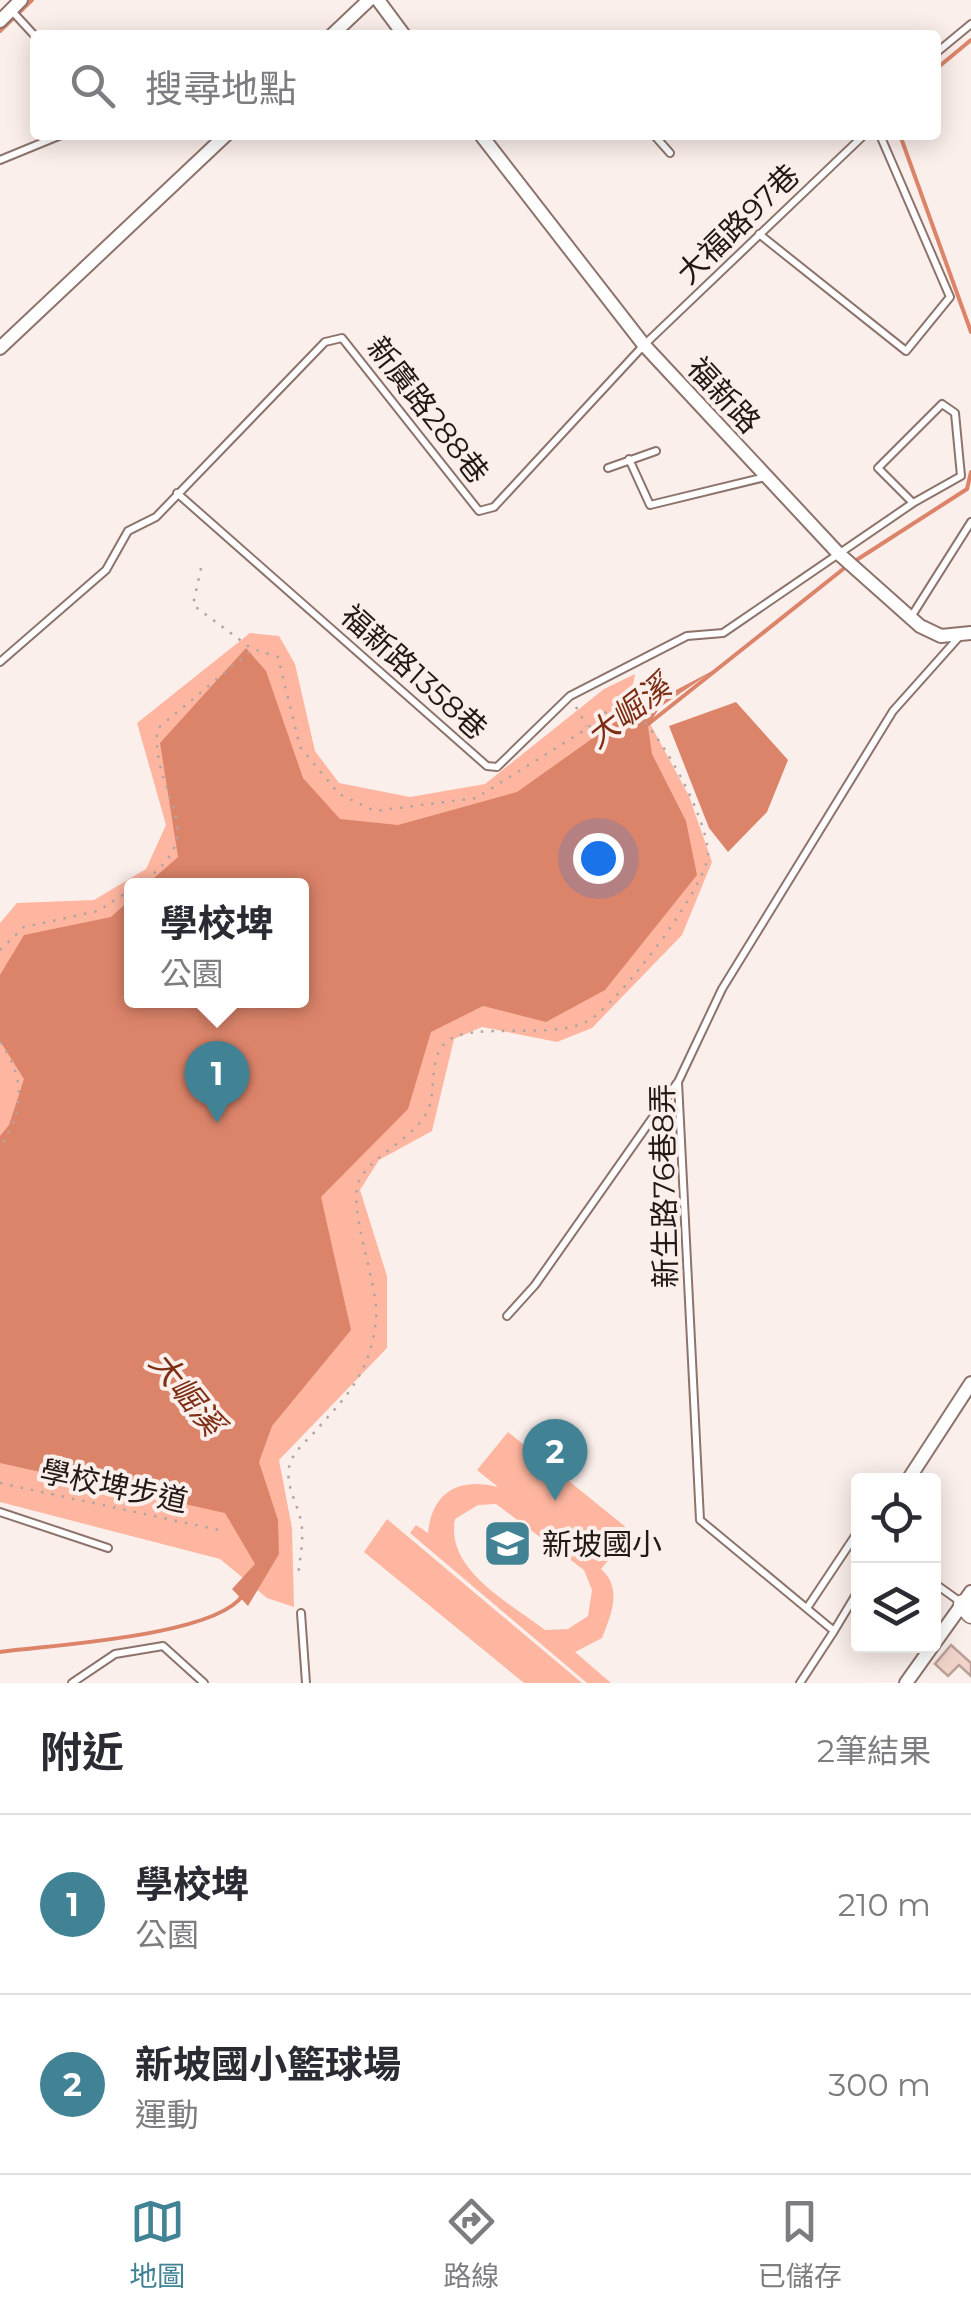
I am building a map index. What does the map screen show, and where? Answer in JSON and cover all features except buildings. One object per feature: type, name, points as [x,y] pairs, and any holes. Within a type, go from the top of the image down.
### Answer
[{"type":"street","points":[[337,30],[369,0]]},
{"type":"street","points":[[378,0],[400,30]]},
{"type":"street","points":[[0,21],[16,5]]},
{"type":"street","points":[[0,348],[221,140]]},
{"type":"street","name":"福新路","points":[[487,140],[644,345],[838,553],[910,618],[941,636],[966,635]]},
{"type":"street","points":[[912,1473],[971,1382]]},
{"type":"street","points":[[906,1683],[968,1603]]},
{"type":"lane","points":[[16,5],[31,30]]},
{"type":"lane","points":[[941,49],[971,24]]},
{"type":"lane","points":[[0,160],[49,140]]},
{"type":"lane","points":[[659,140],[670,152]]},
{"type":"lane","name":"大福路97巷","points":[[644,345],[859,140]]},
{"type":"lane","points":[[759,234],[906,351],[950,298],[882,140]]},
{"type":"lane","name":"新廣路288巷","points":[[0,662],[106,570],[128,531],[156,517],[325,342],[342,338],[478,510],[494,507],[644,345]]},
{"type":"lane","name":"福新路1358巷","points":[[178,492],[486,766],[497,767],[570,696],[687,636],[723,633],[913,503],[961,476],[955,414],[942,404],[878,468],[913,503]]},
{"type":"lane","points":[[608,468],[656,451]]},
{"type":"lane","points":[[629,459],[650,505],[766,476]]},
{"type":"lane","points":[[910,618],[971,522]]},
{"type":"lane","name":"新生路76巷8弄","points":[[834,1631],[700,1520],[678,1082],[722,989],[893,711],[966,635]]},
{"type":"lane","points":[[507,1316],[535,1286],[678,1082]]},
{"type":"lane","points":[[0,1512],[108,1548]]},
{"type":"lane","points":[[807,1608],[851,1545]]},
{"type":"lane","points":[[941,1587],[968,1603]]},
{"type":"lane","points":[[800,1683],[851,1603]]},
{"type":"lane","points":[[301,1613],[306,1683]]},
{"type":"lane","points":[[72,1683],[115,1654],[164,1646],[204,1683]]},
{"type":"path","points":[[201,568],[193,605],[253,649],[278,656],[300,747],[339,794],[375,811],[476,798],[588,728],[618,701],[633,706],[683,780],[708,853],[703,876],[636,977],[588,1022],[533,1034],[467,1031],[448,1041],[438,1054],[426,1113],[358,1179],[356,1201],[375,1286],[376,1318],[362,1380],[292,1458],[288,1480],[302,1527],[298,1575]]},
{"type":"path","points":[[148,878],[168,865],[178,846],[178,823],[155,753],[156,729],[253,649]]},
{"type":"path","points":[[570,696],[588,728]]},
{"type":"path","points":[[0,950],[24,927],[98,911],[124,894]]},
{"type":"path","points":[[0,1042],[13,1060],[21,1085],[15,1125],[0,1148]]},
{"type":"path","name":"學校埤步道","points":[[0,1483],[219,1530]]},
{"type":"shaded area","points":[[250,633],[279,636],[295,664],[315,751],[339,783],[410,797],[485,784],[604,689],[635,674],[632,690],[689,796],[712,862],[682,935],[592,1028],[557,1042],[482,1027],[454,1039],[432,1131],[379,1160],[360,1190],[387,1276],[387,1348],[279,1460],[292,1528],[294,1607],[267,1598],[220,1559],[0,1502],[0,923],[17,903],[94,900],[124,882],[124,1008],[309,1008],[309,878],[131,878],[146,869],[166,825],[137,723]]},
{"type":"shaded area","points":[[508,1432],[632,1532],[601,1569],[608,1576],[613,1593],[602,1638],[575,1652],[611,1683],[587,1683],[410,1533],[416,1525],[428,1533],[435,1507],[450,1490],[472,1484],[498,1487],[477,1470]],"holes":[[[496,1504],[584,1570],[592,1590],[588,1616],[568,1629],[545,1630],[498,1596],[470,1569],[460,1554],[455,1519],[478,1505]]]},
{"type":"shaded area","points":[[387,1519],[582,1683],[524,1683],[364,1552]]},
{"type":"water","points":[[246,648],[266,671],[303,778],[340,819],[398,825],[517,792],[617,721],[716,669],[660,707],[648,726],[652,754],[686,821],[697,875],[605,990],[546,1022],[483,1006],[431,1032],[408,1109],[321,1197],[351,1330],[272,1426],[259,1462],[278,1520],[279,1554],[248,1606],[232,1589],[255,1564],[225,1513],[0,1463],[0,1136],[9,1125],[24,1079],[0,1041],[0,975],[24,935],[111,917],[124,905],[124,1008],[309,1008],[309,878],[154,878],[178,857],[160,743]]},
{"type":"water","points":[[736,702],[788,760],[767,812],[728,852],[709,828],[669,726]]},
{"type":"waterway","points":[[0,31],[32,0]]},
{"type":"waterway","name":"大崛溪","points":[[941,65],[971,40]]},
{"type":"waterway","name":"大崛溪","points":[[902,140],[971,332]]},
{"type":"waterway","name":"大崛溪","points":[[855,561],[967,489],[971,472]]},
{"type":"waterway","name":"大崛溪","points":[[647,725],[847,566]]},
{"type":"waterway","name":"大崛溪","points":[[0,1652],[168,1629],[227,1609],[243,1595]]},
{"type":"place","name":"學校埤","points":[[217,1123]]},
{"type":"place","name":"新坡國小籃球場","points":[[555,1501]]},
{"type":"place","name":"新坡國小","points":[[507,1544]]}]
